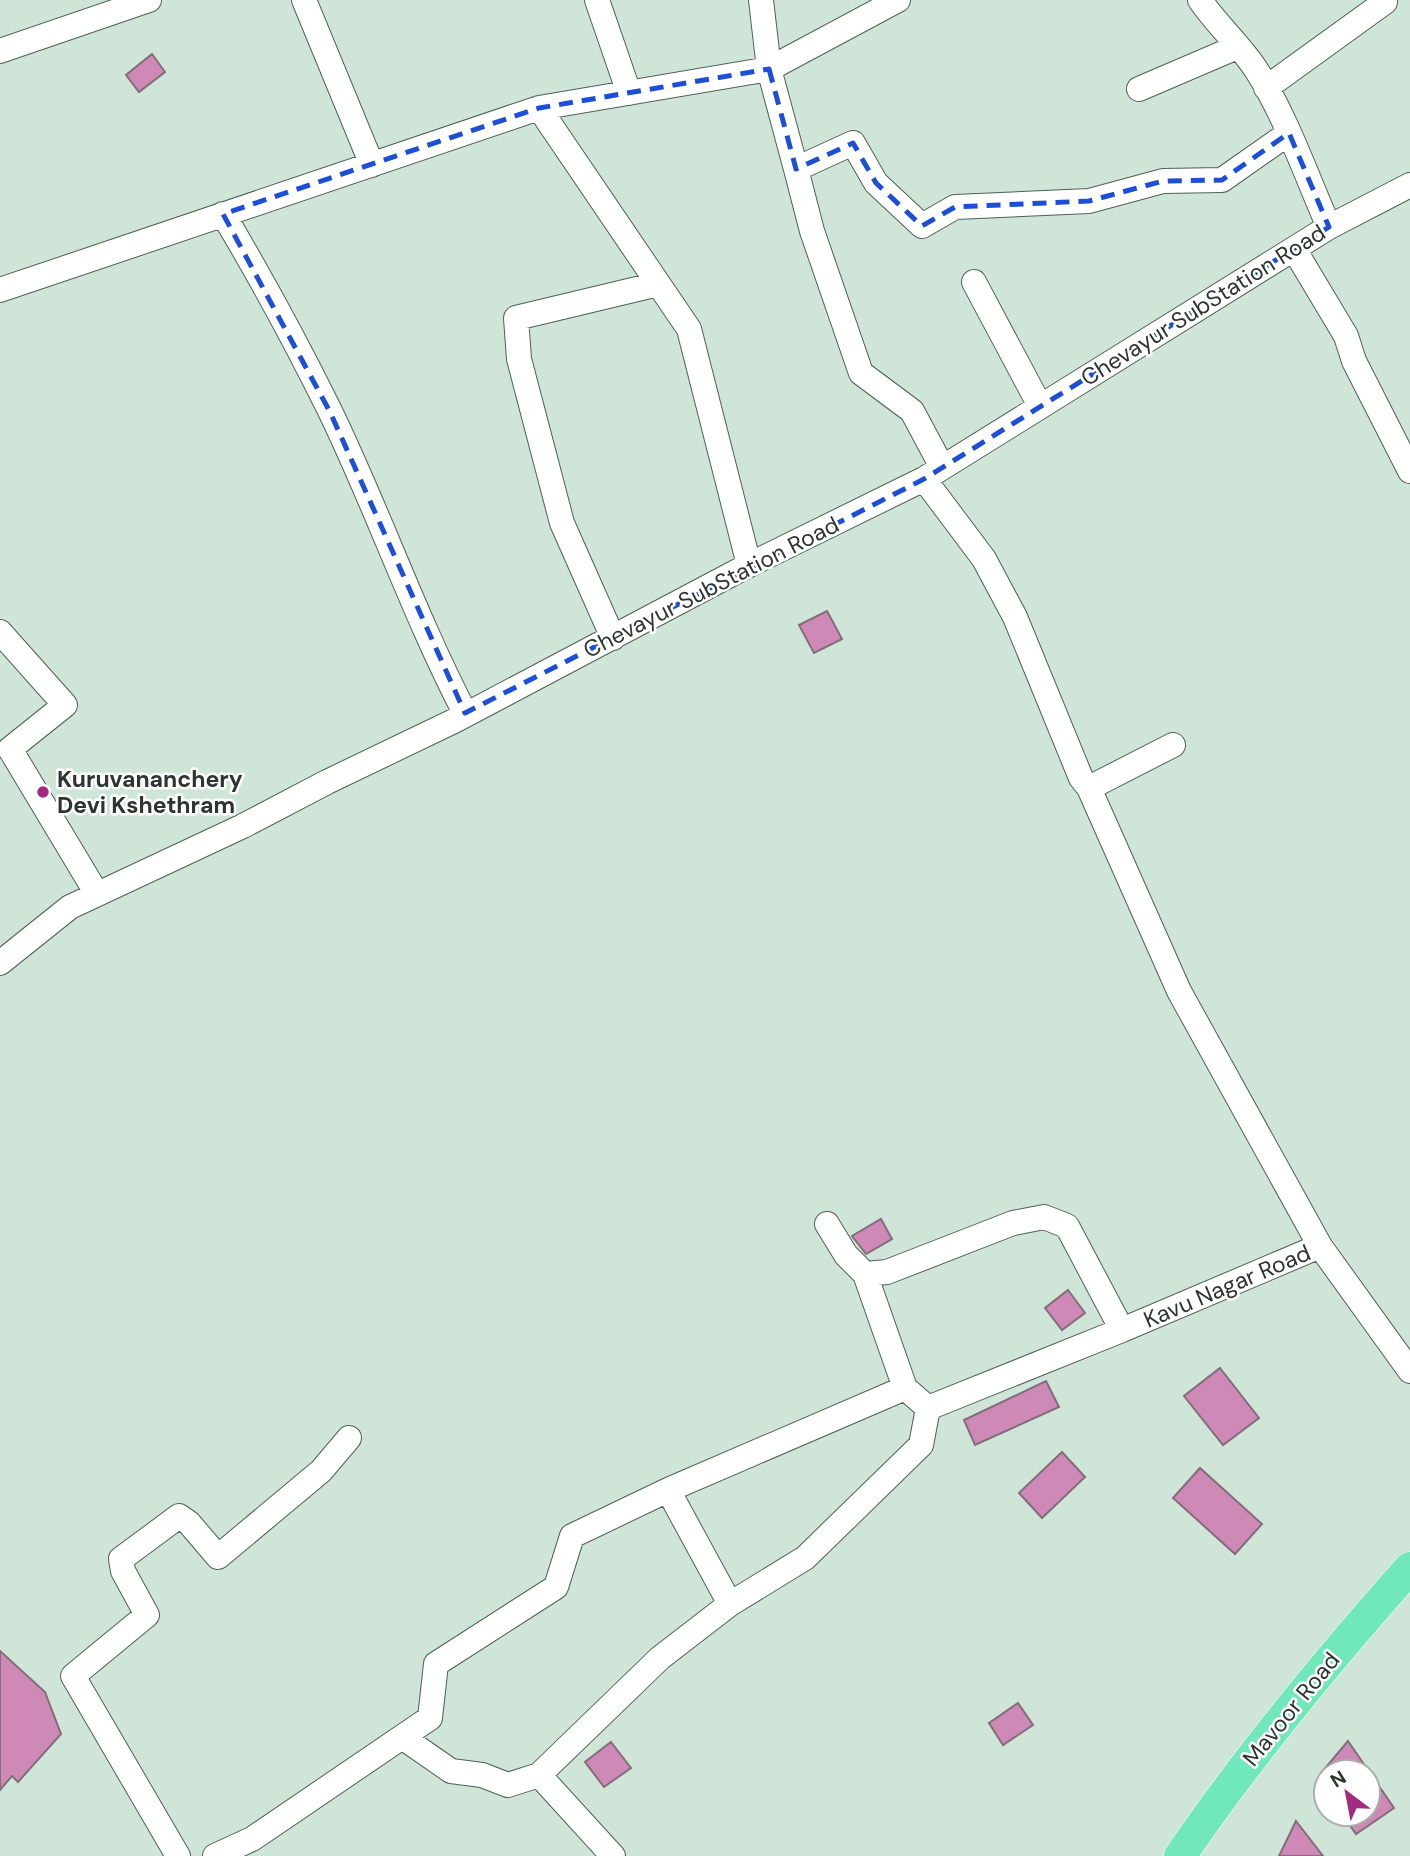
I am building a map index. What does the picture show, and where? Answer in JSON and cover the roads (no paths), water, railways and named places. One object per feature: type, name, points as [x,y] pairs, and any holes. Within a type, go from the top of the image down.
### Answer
[{"type":"main road","name":"Mavoor Road","points":[[1180,1856],[1223,1794],[1319,1670],[1410,1568]]},
{"type":"main road","name":"Mavoor Road","points":[[1198,1856],[1232,1806],[1326,1684],[1410,1590]]},
{"type":"street","points":[[0,51],[149,0]]},
{"type":"street","points":[[304,0],[372,165]]},
{"type":"street","points":[[597,0],[629,93]]},
{"type":"street","points":[[761,0],[769,69],[812,231],[861,373],[912,411],[933,473],[1015,617],[1081,778],[1089,788],[1180,991],[1320,1246]]},
{"type":"street","points":[[0,290],[539,108],[769,69],[898,0]]},
{"type":"street","points":[[1200,0],[1256,69],[1289,133],[1329,227]]},
{"type":"street","points":[[1266,88],[1385,2]]},
{"type":"street","points":[[1139,89],[1237,47]]},
{"type":"street","points":[[539,108],[689,329],[749,565]]},
{"type":"street","points":[[796,169],[853,142],[876,183],[922,226],[955,207],[1089,201],[1164,181],[1222,180],[1289,133]]},
{"type":"street","name":"Chevayur SubStation Road","points":[[0,963],[71,907],[243,826],[933,473],[1329,227],[1410,185]]},
{"type":"street","points":[[223,214],[264,283],[330,412],[440,665],[465,713]]},
{"type":"street","points":[[1294,249],[1346,336],[1354,362],[1403,440],[1410,471]]},
{"type":"street","points":[[974,282],[1040,405]]},
{"type":"street","points":[[613,638],[562,523],[519,359],[516,318],[658,284]]},
{"type":"street","points":[[0,632],[65,705],[5,752],[97,894]]},
{"type":"street","points":[[1089,788],[1173,745]]},
{"type":"street","name":"Kavu Nagar Road","points":[[865,1274],[887,1272],[1013,1223],[1044,1217],[1067,1226],[1122,1330],[1320,1246],[1410,1371]]},
{"type":"street","points":[[827,1224],[846,1255],[865,1274],[905,1388],[928,1408]]},
{"type":"street","points":[[928,1408],[1122,1330]]},
{"type":"street","points":[[215,1856],[252,1839],[429,1718],[436,1664],[556,1587],[572,1536],[668,1490],[905,1388]]},
{"type":"street","points":[[402,1737],[450,1771],[482,1775],[508,1784],[539,1775],[660,1658],[730,1604],[805,1558],[921,1445],[928,1408]]},
{"type":"street","points":[[178,1856],[73,1676],[147,1615],[123,1571],[121,1559],[179,1516],[189,1523],[218,1557],[321,1471],[349,1438]]},
{"type":"street","points":[[668,1490],[730,1604]]},
{"type":"street","points":[[539,1775],[613,1856]]},
{"type":"place","name":"Kuruvananchery Devi Kshethram","points":[[43,792]]}]
